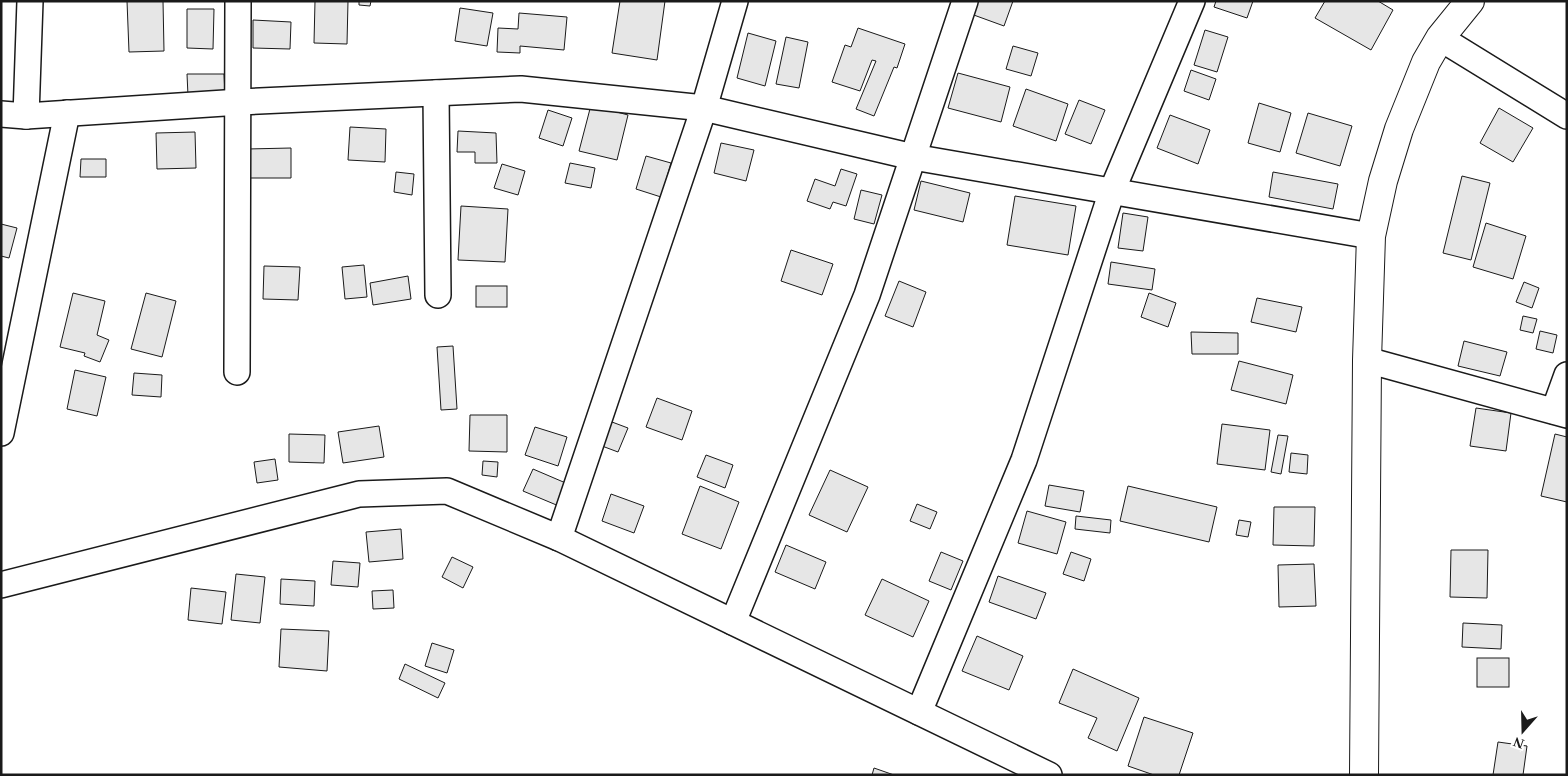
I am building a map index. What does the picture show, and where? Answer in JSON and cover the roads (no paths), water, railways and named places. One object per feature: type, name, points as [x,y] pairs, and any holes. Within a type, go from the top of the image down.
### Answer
[{"type":"highway","points":[[1364,775],[1367,360],[1371,236],[1383,181],[1399,129],[1426,62],[1440,38],[1470,1]]},
{"type":"street","points":[[26,116],[30,1]]},
{"type":"street","points":[[237,372],[237,217],[240,102],[238,1]]},
{"type":"street","points":[[559,538],[704,108],[735,1]]},
{"type":"street","points":[[734,622],[867,294],[965,1]]},
{"type":"street","points":[[919,712],[1024,460],[1112,191],[1192,1]]},
{"type":"street","points":[[1440,38],[1567,116]]},
{"type":"street","points":[[1,114],[26,116],[240,102],[521,89],[704,108],[913,157],[1371,236]]},
{"type":"street","points":[[436,93],[438,296]]},
{"type":"street","points":[[1,433],[68,113]]},
{"type":"street","points":[[1367,360],[1560,413],[1567,375]]},
{"type":"street","points":[[1,585],[360,494],[447,491],[559,538],[1049,775]]}]
